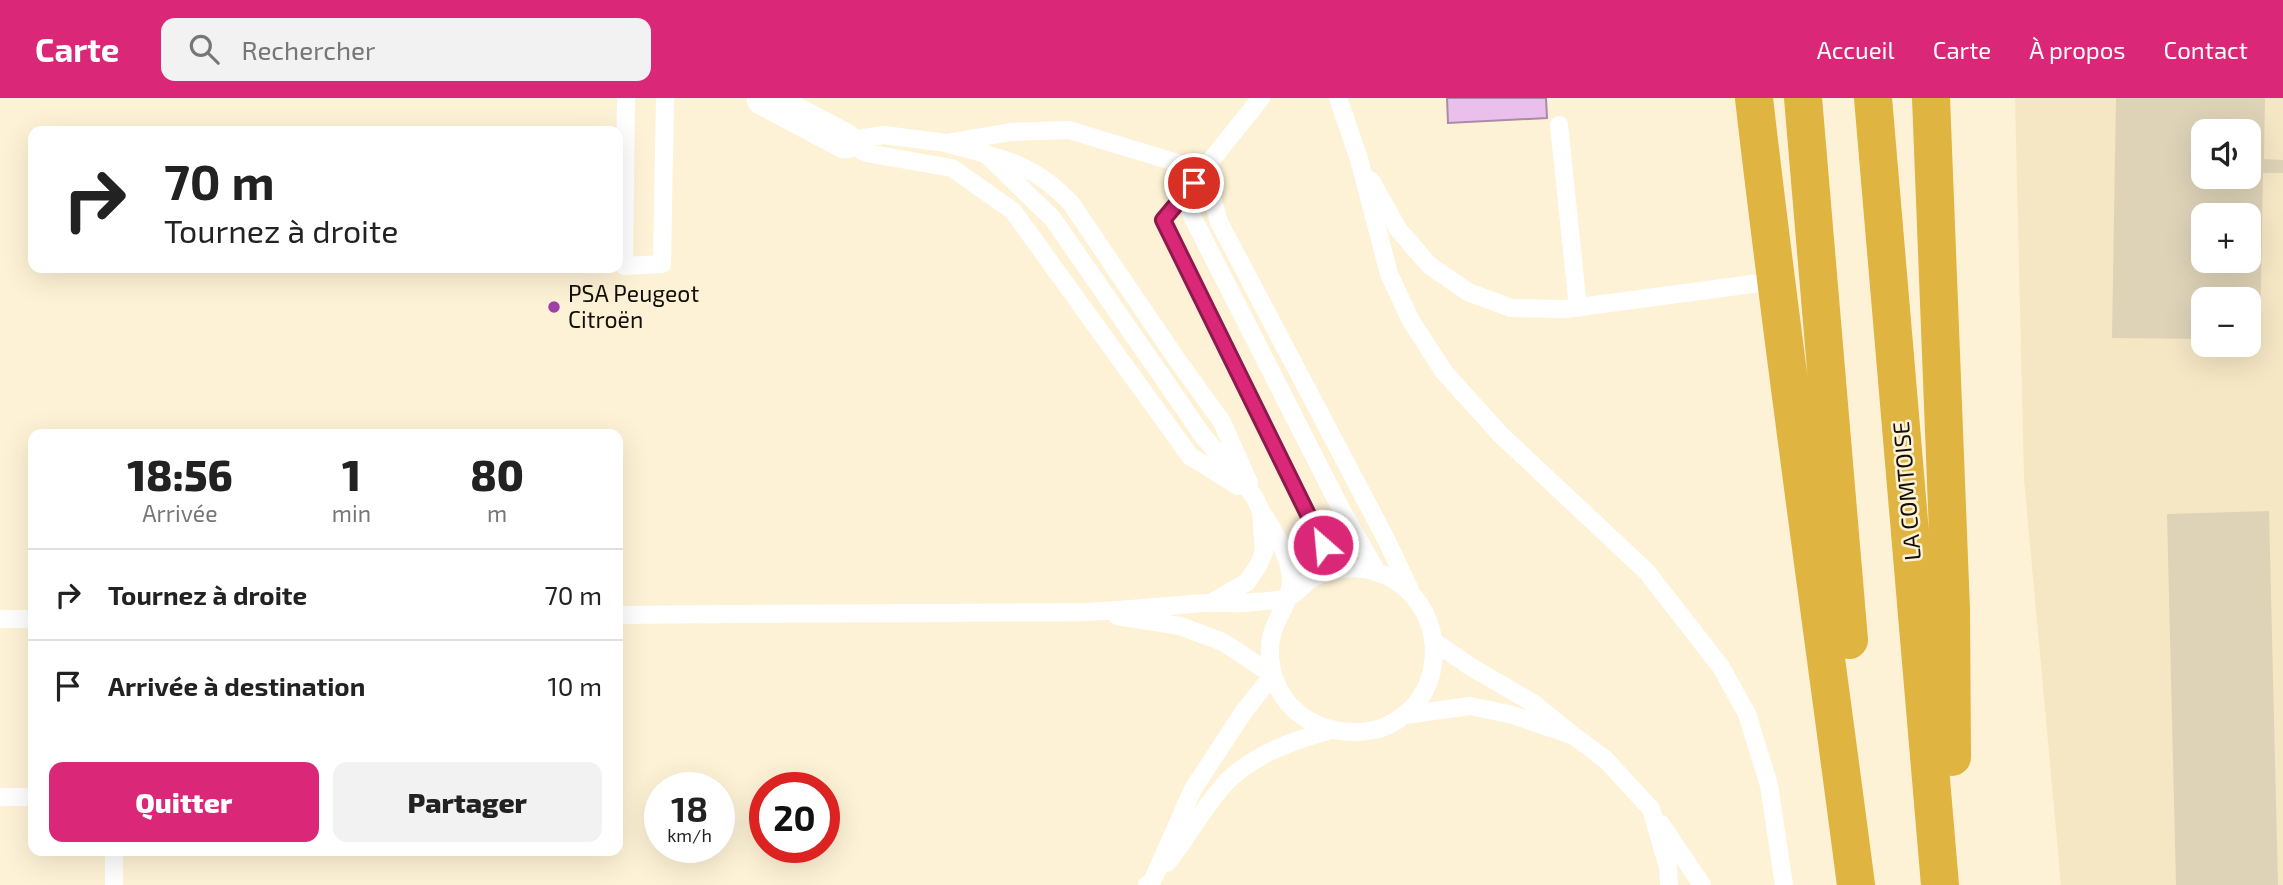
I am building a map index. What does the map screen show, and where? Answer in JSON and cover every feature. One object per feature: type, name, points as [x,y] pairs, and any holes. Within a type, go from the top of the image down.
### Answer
[{"type":"highway","points":[[1754,98],[1775,281],[1856,885]]},
{"type":"highway","points":[[1803,98],[1870,885]]},
{"type":"highway","name":"LA COMTOISE","points":[[1873,98],[1940,885]]},
{"type":"highway","points":[[1931,98],[1951,596],[1953,885]]},
{"type":"street","points":[[764,98],[845,141]]},
{"type":"lane","points":[[626,98],[624,266],[662,264],[665,98]]},
{"type":"lane","points":[[1261,98],[1163,220],[1336,570]]},
{"type":"lane","points":[[1338,98],[1359,159],[1389,274],[1411,321],[1444,372],[1501,435],[1647,572],[1721,667],[1747,714],[1769,785],[1784,885]]},
{"type":"lane","points":[[1559,125],[1578,307]]},
{"type":"lane","points":[[946,143],[1011,132],[1069,130],[1204,171]]},
{"type":"lane","points":[[845,141],[884,135],[946,143],[1012,161],[1048,180],[1070,202],[1222,422],[1258,504],[1264,552],[1258,566],[1247,582],[1212,603]]},
{"type":"lane","points":[[845,141],[866,153],[952,168],[1013,211],[1190,456],[1258,504]]},
{"type":"lane","points":[[986,154],[1052,219],[1203,436],[1258,504],[1280,541],[1291,579],[1289,597]]},
{"type":"lane","points":[[1359,159],[1398,229],[1429,265],[1468,292],[1511,308],[1565,309],[1775,281]]},
{"type":"lane","points":[[1204,171],[1219,222],[1412,593],[1427,615],[1435,642],[1433,669],[1423,694],[1405,715],[1381,729],[1355,734],[1328,731],[1304,719],[1285,699],[1273,675],[1269,648],[1275,621],[1289,597],[1310,580],[1336,570],[1356,568],[1377,572],[1396,580],[1412,593]]},
{"type":"lane","points":[[1184,194],[1191,214],[1377,572]]},
{"type":"lane","points":[[623,615],[1090,611],[1240,603],[1289,597]]},
{"type":"lane","points":[[1090,611],[1180,626],[1223,642],[1273,675]]},
{"type":"lane","points":[[0,619],[28,619]]},
{"type":"lane","points":[[1435,642],[1471,667],[1533,703],[1605,760],[1651,809],[1702,885]]},
{"type":"lane","points":[[1149,883],[1193,789],[1245,710],[1273,675]]},
{"type":"lane","points":[[1405,715],[1470,706],[1513,715],[1574,737]]},
{"type":"lane","points":[[1149,883],[1222,787],[1241,770],[1297,739],[1328,731]]},
{"type":"lane","points":[[0,797],[28,797]]},
{"type":"lane","points":[[1651,809],[1668,867],[1669,885]]},
{"type":"lane","points":[[114,856],[114,885]]},
{"type":"shaded area","points":[[1447,98],[1546,98],[1547,118],[1448,123]]},
{"type":"shaded area","points":[[2015,98],[2283,98],[2283,885],[2061,885],[2024,479]]},
{"type":"building","points":[[2116,98],[2265,98],[2264,159],[2283,160],[2283,173],[2263,173],[2261,287],[2191,287],[2191,339],[2112,338]]},
{"type":"building","points":[[2269,511],[2278,885],[2176,885],[2167,514]]},
{"type":"place","name":"PSA Peugeot Citroën","points":[[554,307]]},
{"type":"route","points":[[1194,183],[1163,220],[1323,545]]}]
